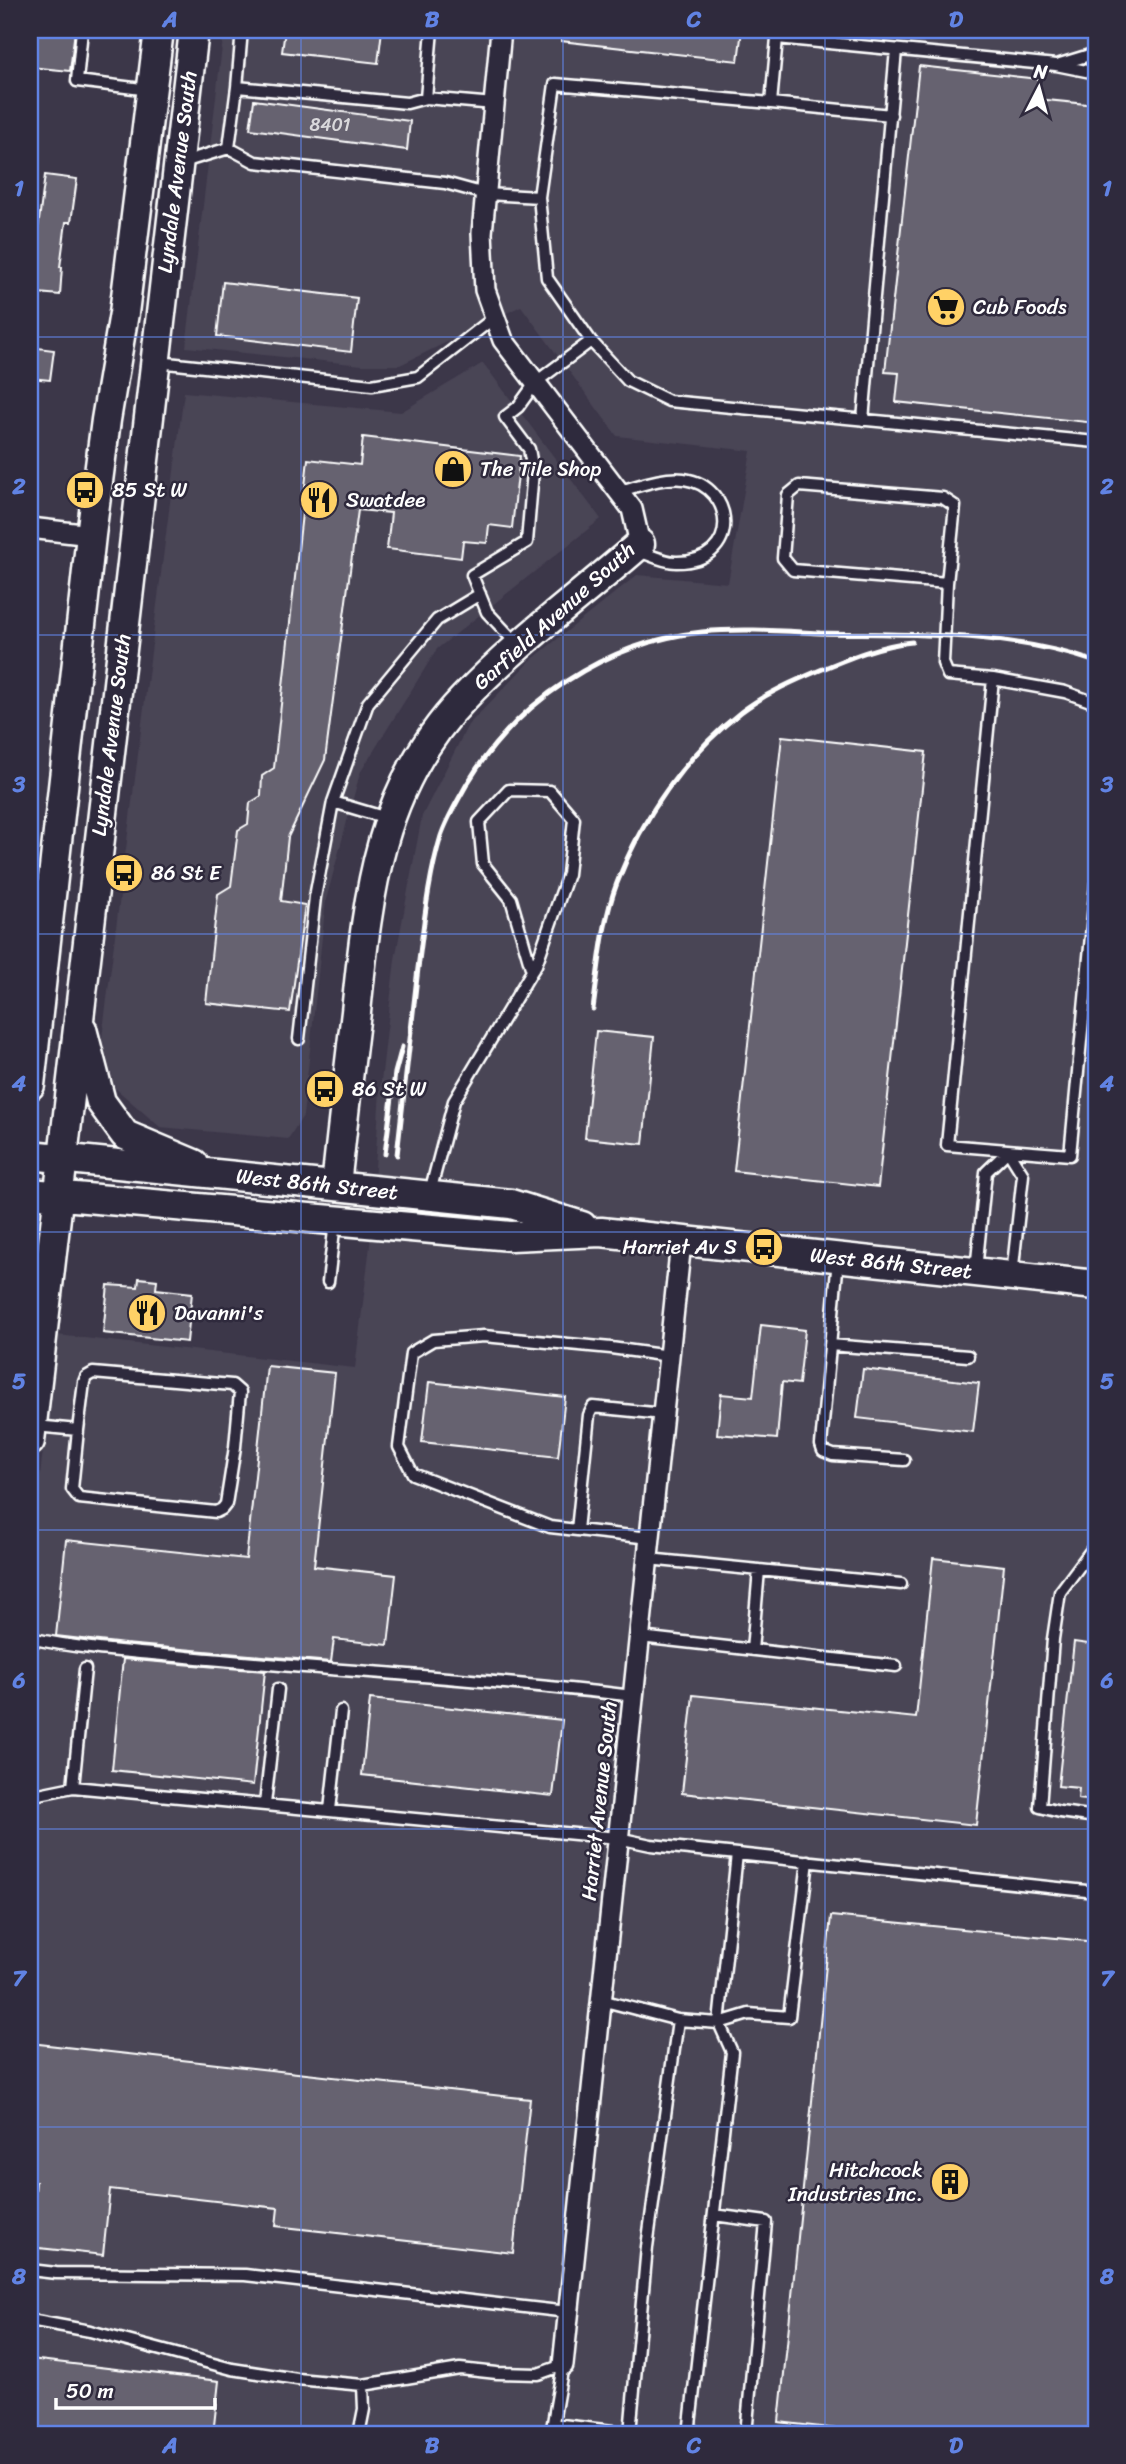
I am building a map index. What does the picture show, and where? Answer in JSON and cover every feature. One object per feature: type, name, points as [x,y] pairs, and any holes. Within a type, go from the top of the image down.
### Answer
[{"type":"street","name":"Lyndale Avenue South","points":[[30,1085],[91,535],[124,313],[159,30]]},
{"type":"street","name":"Lyndale Avenue South","points":[[31,1433],[194,30]]},
{"type":"street","name":"Garfield Avenue South","points":[[335,1222],[336,1186],[367,906],[379,850],[398,795],[427,744],[463,699],[519,646],[637,547],[632,509],[503,340],[485,290],[482,233],[501,30]]},
{"type":"street","points":[[30,528],[91,535]]},
{"type":"street","points":[[79,1016],[101,1102],[125,1135],[212,1173]]},
{"type":"street","name":"West 86th Street","points":[[30,1155],[511,1204],[601,1233]]},
{"type":"street","name":"West 86th Street","points":[[30,1193],[512,1236],[601,1233],[1096,1285]]},
{"type":"street","name":"Harriet Avenue South","points":[[562,2365],[681,1242]]},
{"type":"lane","points":[[82,30],[77,81],[153,90]]},
{"type":"lane","points":[[229,148],[242,30]]},
{"type":"lane","points":[[426,98],[432,30]]},
{"type":"lane","points":[[771,103],[777,38],[1056,65],[1096,73]]},
{"type":"lane","points":[[863,420],[896,50]]},
{"type":"lane","points":[[1056,65],[1096,53]]},
{"type":"lane","points":[[891,115],[555,84],[540,197],[547,278],[591,341],[628,381],[669,401],[1096,442]]},
{"type":"lane","points":[[237,87],[407,103],[426,98],[494,104]]},
{"type":"lane","points":[[178,163],[229,148],[255,162],[445,183],[485,194],[540,197]]},
{"type":"lane","points":[[155,361],[372,386],[418,377],[495,317]]},
{"type":"lane","points":[[519,646],[487,612],[472,575],[527,542],[533,471],[529,449],[505,417],[518,407],[536,382],[591,341]]},
{"type":"lane","points":[[620,491],[650,482],[684,479],[708,489],[722,508],[727,527],[721,541],[703,559],[674,563],[637,547]]},
{"type":"lane","points":[[947,583],[793,570],[783,558],[788,495],[799,486],[943,498],[955,506],[947,583],[943,663],[948,675],[993,679],[1065,692],[1096,704]]},
{"type":"lane","points":[[299,1040],[315,897],[334,802],[368,703],[437,620],[480,594]]},
{"type":"lane","points":[[993,679],[947,1145],[1070,1155],[1096,884]]},
{"type":"lane","points":[[429,1196],[454,1101],[532,971],[568,874],[574,819],[550,791],[509,790],[479,822],[483,864],[511,899],[532,971]]},
{"type":"lane","points":[[334,802],[390,819]]},
{"type":"lane","points":[[976,1272],[986,1172],[1007,1151]]},
{"type":"lane","points":[[1007,1151],[1023,1175],[1012,1276]]},
{"type":"lane","points":[[328,1282],[335,1222]]},
{"type":"lane","points":[[838,1258],[821,1445],[823,1451],[833,1455],[904,1460]]},
{"type":"lane","points":[[650,1538],[550,1527],[412,1474],[399,1447],[411,1353],[433,1340],[484,1336],[669,1356]]},
{"type":"lane","points":[[830,1345],[968,1356]]},
{"type":"lane","points":[[93,1373],[232,1385],[240,1392],[236,1447],[226,1504],[216,1512],[79,1498],[72,1489],[78,1430],[84,1382],[86,1377],[93,1373]]},
{"type":"lane","points":[[577,1530],[589,1415],[593,1407],[663,1414]]},
{"type":"lane","points":[[31,1433],[78,1430]]},
{"type":"lane","points":[[1096,1544],[1060,1592],[1053,1639],[1040,1807],[1096,1817]]},
{"type":"lane","points":[[648,1559],[901,1584]]},
{"type":"lane","points":[[752,1650],[759,1570]]},
{"type":"lane","points":[[640,1637],[897,1667]]},
{"type":"lane","points":[[30,1638],[84,1647],[328,1670],[547,1686],[633,1696]]},
{"type":"lane","points":[[74,1787],[85,1669]]},
{"type":"lane","points":[[265,1804],[278,1689]]},
{"type":"lane","points":[[330,1810],[341,1711]]},
{"type":"lane","points":[[30,1793],[40,1794],[74,1787],[330,1810],[618,1838],[651,1845],[1096,1892]]},
{"type":"lane","points":[[690,2434],[732,2052],[719,2023],[737,1854]]},
{"type":"lane","points":[[601,2000],[678,2020],[719,2023],[749,2014],[789,2017],[808,1861]]},
{"type":"lane","points":[[30,2320],[90,2331],[232,2369],[363,2385],[460,2369],[497,2374],[538,2374],[562,2365],[552,2429],[635,2434],[648,2247],[678,2020]]},
{"type":"lane","points":[[714,2215],[766,2222],[746,2434]]},
{"type":"lane","points":[[30,2270],[245,2275],[568,2312]]},
{"type":"lane","points":[[359,2434],[363,2385]]},
{"type":"shaded area","points":[[224,30],[1096,30],[1096,2434],[30,2434],[30,1557],[57,1335],[355,1368],[370,1245],[380,1090],[395,959],[422,816],[468,725],[530,661],[637,575],[728,583],[751,451],[617,436],[521,306],[400,365],[362,365],[186,347]]},
{"type":"shaded area","points":[[483,363],[601,519],[437,649],[360,773],[326,900],[303,1116],[288,1139],[160,1127],[115,1088],[102,1038],[184,392],[401,412]]},
{"type":"building","points":[[30,30],[75,30],[70,71],[30,67]]},
{"type":"building","points":[[285,30],[382,30],[378,63],[282,52]]},
{"type":"building","points":[[562,30],[742,30],[738,61],[561,41]]},
{"type":"building","points":[[919,66],[1039,79],[1037,99],[1096,105],[1096,423],[896,402],[899,373],[885,372]]},
{"type":"building","points":[[254,100],[410,121],[407,150],[250,129]]},
{"type":"building","points":[[45,175],[77,179],[71,222],[66,222],[60,267],[60,295],[38,293],[39,282],[31,281]]},
{"type":"building","points":[[223,282],[357,298],[351,352],[217,336]]},
{"type":"building","points":[[30,347],[54,350],[50,380],[30,378]]},
{"type":"building","points":[[363,437],[520,456],[512,528],[489,525],[487,543],[463,541],[461,558],[387,549],[391,513],[358,510],[325,760],[288,837],[281,901],[305,905],[290,1012],[206,1003],[218,894],[231,886],[238,830],[248,824],[250,803],[261,796],[262,776],[274,768],[308,459],[360,465]]},
{"type":"building","points":[[782,736],[926,752],[878,1187],[734,1171]]},
{"type":"building","points":[[596,1031],[654,1037],[643,1144],[585,1138]]},
{"type":"building","name":"Davanni's","points":[[139,1278],[157,1280],[156,1289],[192,1293],[187,1342],[103,1333],[108,1285],[138,1287]]},
{"type":"building","points":[[761,1325],[805,1330],[799,1384],[782,1382],[777,1439],[717,1434],[721,1394],[753,1397]]},
{"type":"building","points":[[267,1366],[335,1373],[314,1566],[396,1575],[388,1645],[334,1639],[331,1662],[56,1636],[66,1540],[246,1559]]},
{"type":"building","points":[[863,1369],[979,1383],[973,1432],[857,1418]]},
{"type":"building","points":[[429,1382],[565,1397],[558,1457],[422,1442]]},
{"type":"building","points":[[933,1558],[1004,1566],[976,1825],[682,1793],[693,1695],[916,1718]]},
{"type":"building","points":[[1074,1642],[1096,1645],[1096,1801],[1078,1799],[1079,1788],[1058,1786]]},
{"type":"building","points":[[123,1659],[265,1671],[253,1785],[112,1770]]},
{"type":"building","points":[[370,1699],[562,1720],[553,1796],[362,1775]]},
{"type":"building","name":"Hitchcock Industries Inc.","points":[[831,1916],[1096,1942],[1096,2434],[879,2434],[779,2422]]},
{"type":"building","points":[[30,2043],[530,2099],[513,2253],[276,2226],[278,2208],[110,2189],[103,2255],[30,2247],[36,2182],[30,2182]]},
{"type":"building","points":[[30,2359],[219,2381],[213,2434],[30,2434]]},
{"type":"railway","points":[[397,1155],[424,918],[441,836],[460,796],[488,754],[511,727],[538,702],[567,681],[632,648],[666,638],[731,630],[925,635],[995,640],[1063,652],[1096,662]]},
{"type":"railway","points":[[593,1009],[604,929],[617,883],[652,811],[684,768],[721,729],[741,712],[771,693],[857,655],[912,642]]},
{"type":"railway","points":[[385,1154],[395,1073],[402,1047]]},
{"type":"place","name":"Cub Foods","points":[[946,307]]},
{"type":"place","name":"The Tile Shop","points":[[453,469]]},
{"type":"place","name":"85 St W","points":[[85,490]]},
{"type":"place","name":"Swatdee","points":[[319,500]]},
{"type":"place","name":"86 St E","points":[[124,873]]},
{"type":"place","name":"86 St W","points":[[325,1089]]},
{"type":"place","name":"Harriet Av S","points":[[764,1247]]},
{"type":"place","name":"Davanni's","points":[[147,1313]]},
{"type":"place","name":"Hitchcock Industries Inc.","points":[[950,2182]]}]
